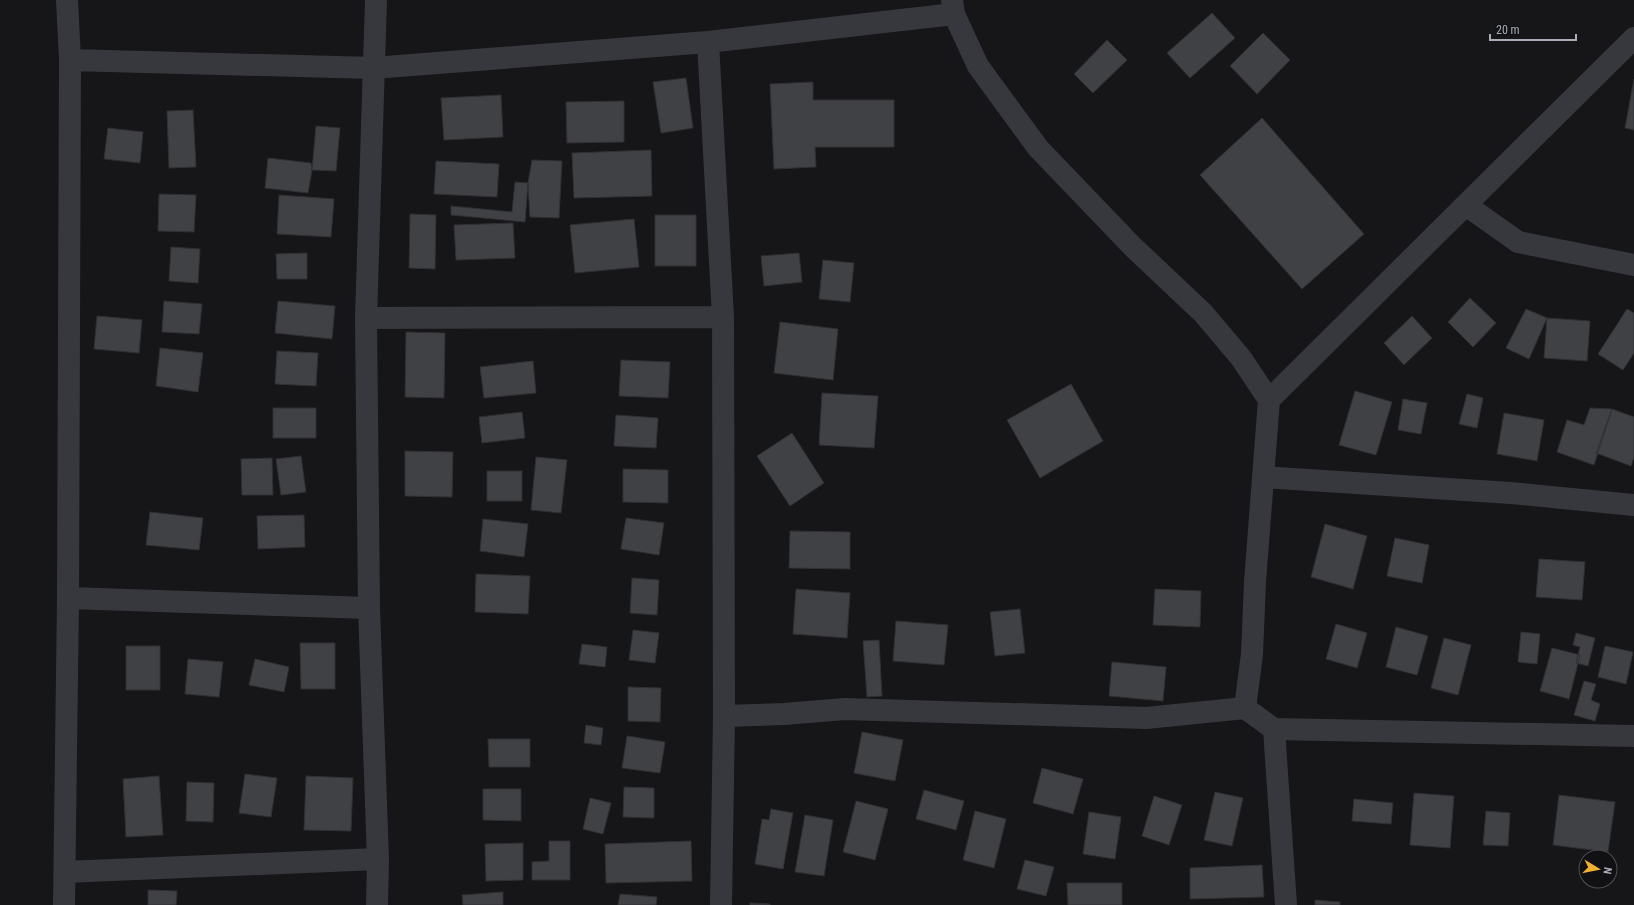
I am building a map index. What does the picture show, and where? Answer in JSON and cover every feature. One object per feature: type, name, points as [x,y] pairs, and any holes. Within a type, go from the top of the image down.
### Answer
[{"type":"street","points":[[64,905],[68,598],[70,60],[67,0]]},
{"type":"street","points":[[376,0],[366,318],[369,608],[378,858],[377,905]]},
{"type":"street","points":[[70,60],[373,68],[708,42],[953,7],[978,66],[1038,148],[1133,247],[1203,313],[1241,358],[1269,400],[1252,654],[1246,708]]},
{"type":"street","points":[[1269,400],[1634,38]]},
{"type":"street","points":[[708,42],[723,317],[724,716],[721,905]]},
{"type":"street","points":[[1466,205],[1518,242],[1634,265]]},
{"type":"street","points":[[366,318],[723,317]]},
{"type":"street","points":[[1263,477],[1511,493],[1634,505]]},
{"type":"street","points":[[68,598],[369,608]]},
{"type":"street","points":[[724,716],[784,714],[845,709],[1146,718],[1246,708],[1274,729],[1634,736]]},
{"type":"street","points":[[1274,729],[1286,905]]},
{"type":"street","points":[[65,872],[378,858]]},
{"type":"building","points":[[1212,13],[1235,38],[1190,78],[1167,53]]},
{"type":"building","points":[[1263,33],[1290,60],[1257,94],[1230,66]]},
{"type":"building","points":[[1107,40],[1127,60],[1093,93],[1074,74]]},
{"type":"building","points":[[686,78],[693,128],[661,133],[653,82]]},
{"type":"building","points":[[1634,79],[1634,130],[1625,128]]},
{"type":"building","points":[[813,82],[813,100],[894,100],[894,147],[815,147],[816,167],[774,169],[770,84]]},
{"type":"building","points":[[501,95],[503,137],[444,140],[441,98]]},
{"type":"building","points":[[624,101],[624,142],[567,143],[566,102]]},
{"type":"building","points":[[193,110],[196,167],[169,168],[167,111]]},
{"type":"building","points":[[1262,118],[1364,234],[1302,289],[1200,175]]},
{"type":"building","points":[[316,126],[340,128],[336,171],[312,170]]},
{"type":"building","points":[[108,128],[143,132],[140,163],[104,159]]},
{"type":"building","points":[[651,150],[652,196],[574,198],[572,153]]},
{"type":"building","points":[[268,158],[311,163],[312,170],[308,193],[265,188]]},
{"type":"building","points":[[532,160],[562,161],[559,218],[530,217],[528,183]]},
{"type":"building","points":[[436,161],[499,164],[497,197],[434,194]]},
{"type":"building","points":[[515,182],[528,183],[525,222],[451,215],[451,206],[512,212]]},
{"type":"building","points":[[159,194],[196,195],[194,232],[158,231]]},
{"type":"building","points":[[279,195],[334,199],[331,237],[277,234]]},
{"type":"building","points":[[410,214],[436,215],[435,269],[409,268]]},
{"type":"building","points":[[655,215],[696,215],[696,266],[655,266]]},
{"type":"building","points":[[634,219],[639,267],[575,273],[570,225]]},
{"type":"building","points":[[513,223],[515,258],[456,260],[454,225]]},
{"type":"building","points":[[171,247],[200,249],[198,283],[169,281]]},
{"type":"building","points":[[307,253],[307,279],[277,279],[276,254]]},
{"type":"building","points":[[799,253],[802,282],[764,286],[761,256]]},
{"type":"building","points":[[823,260],[854,263],[850,302],[819,299]]},
{"type":"building","points":[[1470,298],[1496,323],[1473,347],[1448,322]]},
{"type":"building","points":[[164,301],[202,304],[199,334],[162,332]]},
{"type":"building","points":[[278,301],[335,306],[332,339],[275,333]]},
{"type":"building","points":[[1526,309],[1547,318],[1529,359],[1506,348]]},
{"type":"building","points":[[1627,309],[1634,313],[1634,353],[1623,370],[1598,354]]},
{"type":"building","points":[[97,316],[142,320],[139,353],[94,349]]},
{"type":"building","points":[[1412,316],[1432,338],[1404,365],[1384,343]]},
{"type":"building","points":[[1547,318],[1590,321],[1587,361],[1544,358]]},
{"type":"building","points":[[780,322],[838,329],[833,380],[774,373]]},
{"type":"building","points":[[406,332],[445,333],[444,398],[405,397]]},
{"type":"building","points":[[160,348],[203,353],[198,392],[156,386]]},
{"type":"building","points":[[277,351],[318,353],[316,386],[275,384]]},
{"type":"building","points":[[621,360],[670,362],[668,398],[619,396]]},
{"type":"building","points":[[533,361],[536,393],[484,398],[480,367]]},
{"type":"building","points":[[1071,384],[1103,441],[1040,478],[1007,420]]},
{"type":"building","points":[[1355,391],[1392,402],[1376,455],[1339,445]]},
{"type":"building","points":[[822,393],[878,396],[874,448],[819,445]]},
{"type":"building","points":[[1467,394],[1483,398],[1477,428],[1459,424]]},
{"type":"building","points":[[1403,399],[1427,403],[1421,434],[1398,430]]},
{"type":"building","points":[[273,408],[316,408],[316,438],[273,438]]},
{"type":"building","points":[[1590,408],[1612,409],[1594,465],[1557,452],[1567,420],[1584,425]]},
{"type":"building","points":[[1612,409],[1634,417],[1634,457],[1631,466],[1596,453]]},
{"type":"building","points":[[522,412],[525,438],[482,443],[479,417]]},
{"type":"building","points":[[1504,413],[1544,420],[1537,461],[1497,454]]},
{"type":"building","points":[[616,415],[658,418],[656,448],[614,446]]},
{"type":"building","points":[[792,433],[824,483],[790,506],[757,456]]},
{"type":"building","points":[[405,451],[453,452],[452,497],[405,496]]},
{"type":"building","points":[[301,456],[306,492],[281,495],[276,459]]},
{"type":"building","points":[[536,457],[567,460],[561,513],[531,510]]},
{"type":"building","points":[[272,458],[273,495],[242,495],[241,459]]},
{"type":"building","points":[[623,469],[668,470],[668,503],[623,502]]},
{"type":"building","points":[[487,471],[522,471],[522,501],[487,501]]},
{"type":"building","points":[[150,512],[203,518],[199,550],[146,545]]},
{"type":"building","points":[[304,515],[305,547],[258,549],[257,516]]},
{"type":"building","points":[[626,518],[664,523],[659,555],[621,549]]},
{"type":"building","points":[[483,519],[528,524],[524,557],[480,551]]},
{"type":"building","points":[[1325,524],[1367,536],[1353,589],[1311,577]]},
{"type":"building","points":[[790,531],[850,532],[850,569],[789,568]]},
{"type":"building","points":[[1395,538],[1429,545],[1422,583],[1387,576]]},
{"type":"building","points":[[1539,559],[1585,562],[1582,600],[1536,597]]},
{"type":"building","points":[[476,574],[530,576],[528,614],[475,612]]},
{"type":"building","points":[[632,578],[659,580],[657,615],[630,613]]},
{"type":"building","points":[[796,589],[850,593],[847,638],[793,634]]},
{"type":"building","points":[[1155,589],[1201,591],[1200,627],[1153,625]]},
{"type":"building","points":[[1020,609],[1025,653],[995,656],[990,612]]},
{"type":"building","points":[[896,621],[948,625],[944,665],[893,661]]},
{"type":"building","points":[[1336,624],[1367,633],[1357,668],[1326,659]]},
{"type":"building","points":[[1396,627],[1428,636],[1417,675],[1386,667]]},
{"type":"building","points":[[633,630],[659,633],[655,663],[629,660]]},
{"type":"building","points":[[1521,632],[1540,634],[1537,664],[1518,662]]},
{"type":"building","points":[[1576,633],[1595,638],[1588,666],[1576,663],[1580,647],[1573,645]]},
{"type":"building","points":[[1444,638],[1471,645],[1458,695],[1431,688]]},
{"type":"building","points":[[879,640],[882,696],[867,697],[863,641]]},
{"type":"building","points":[[300,643],[335,643],[335,689],[301,689]]},
{"type":"building","points":[[582,644],[607,647],[605,667],[579,664]]},
{"type":"building","points":[[126,646],[160,646],[160,690],[126,690]]},
{"type":"building","points":[[1605,646],[1633,652],[1626,684],[1598,677]]},
{"type":"building","points":[[1552,648],[1580,655],[1569,699],[1540,691]]},
{"type":"building","points":[[188,659],[223,662],[219,697],[185,694]]},
{"type":"building","points":[[255,659],[289,667],[284,692],[249,685]]},
{"type":"building","points":[[1112,662],[1166,667],[1163,701],[1109,696]]},
{"type":"building","points":[[1584,681],[1596,684],[1591,700],[1600,704],[1595,721],[1574,715]]},
{"type":"building","points":[[628,687],[661,688],[660,722],[628,721]]},
{"type":"building","points":[[586,725],[603,728],[601,745],[584,743]]},
{"type":"building","points":[[862,732],[903,740],[895,781],[854,773]]},
{"type":"building","points":[[627,736],[665,742],[660,773],[622,768]]},
{"type":"building","points":[[488,739],[530,739],[530,767],[489,767]]},
{"type":"building","points":[[1042,768],[1083,779],[1073,814],[1033,803]]},
{"type":"building","points":[[245,774],[277,778],[271,817],[239,813]]},
{"type":"building","points":[[159,776],[163,835],[126,837],[123,779]]},
{"type":"building","points":[[306,776],[353,778],[351,831],[304,830]]},
{"type":"building","points":[[187,782],[214,783],[213,822],[186,821]]},
{"type":"building","points":[[624,787],[654,788],[654,818],[623,817]]},
{"type":"building","points":[[483,789],[521,789],[521,821],[483,820]]},
{"type":"building","points":[[924,790],[964,801],[956,830],[916,819]]},
{"type":"building","points":[[1215,792],[1243,798],[1232,846],[1204,840]]},
{"type":"building","points":[[1414,793],[1454,796],[1450,848],[1410,845]]},
{"type":"building","points":[[1559,795],[1615,802],[1608,849],[1584,849],[1553,845]]},
{"type":"building","points":[[1154,796],[1182,805],[1169,845],[1142,836]]},
{"type":"building","points":[[590,798],[611,803],[603,834],[583,829]]},
{"type":"building","points":[[1354,799],[1393,803],[1391,824],[1352,821]]},
{"type":"building","points":[[856,801],[888,809],[875,860],[843,852]]},
{"type":"building","points":[[771,809],[793,813],[783,869],[755,864],[762,819],[769,820]]},
{"type":"building","points":[[975,811],[1006,819],[994,868],[963,860]]},
{"type":"building","points":[[1486,811],[1510,813],[1508,846],[1483,845]]},
{"type":"building","points":[[1089,812],[1121,817],[1115,859],[1083,854]]},
{"type":"building","points":[[805,815],[833,820],[824,876],[795,872]]},
{"type":"building","points":[[549,841],[570,841],[570,880],[532,880],[532,862],[549,861]]},
{"type":"building","points":[[691,841],[692,881],[606,883],[605,844]]},
{"type":"building","points":[[523,843],[523,880],[486,881],[485,844]]},
{"type":"building","points":[[1025,860],[1054,867],[1046,896],[1017,889]]},
{"type":"building","points":[[1262,865],[1264,897],[1190,899],[1190,868]]},
{"type":"building","points":[[1067,883],[1122,883],[1122,905],[1068,905]]},
{"type":"building","points":[[148,890],[177,891],[176,905],[148,905]]},
{"type":"building","points":[[503,892],[503,905],[463,905],[462,895]]},
{"type":"building","points":[[620,894],[657,897],[656,905],[618,905]]},
{"type":"building","points":[[1315,900],[1340,902],[1340,905],[1315,905]]},
{"type":"building","points":[[750,903],[770,904],[770,905],[750,905]]}]
